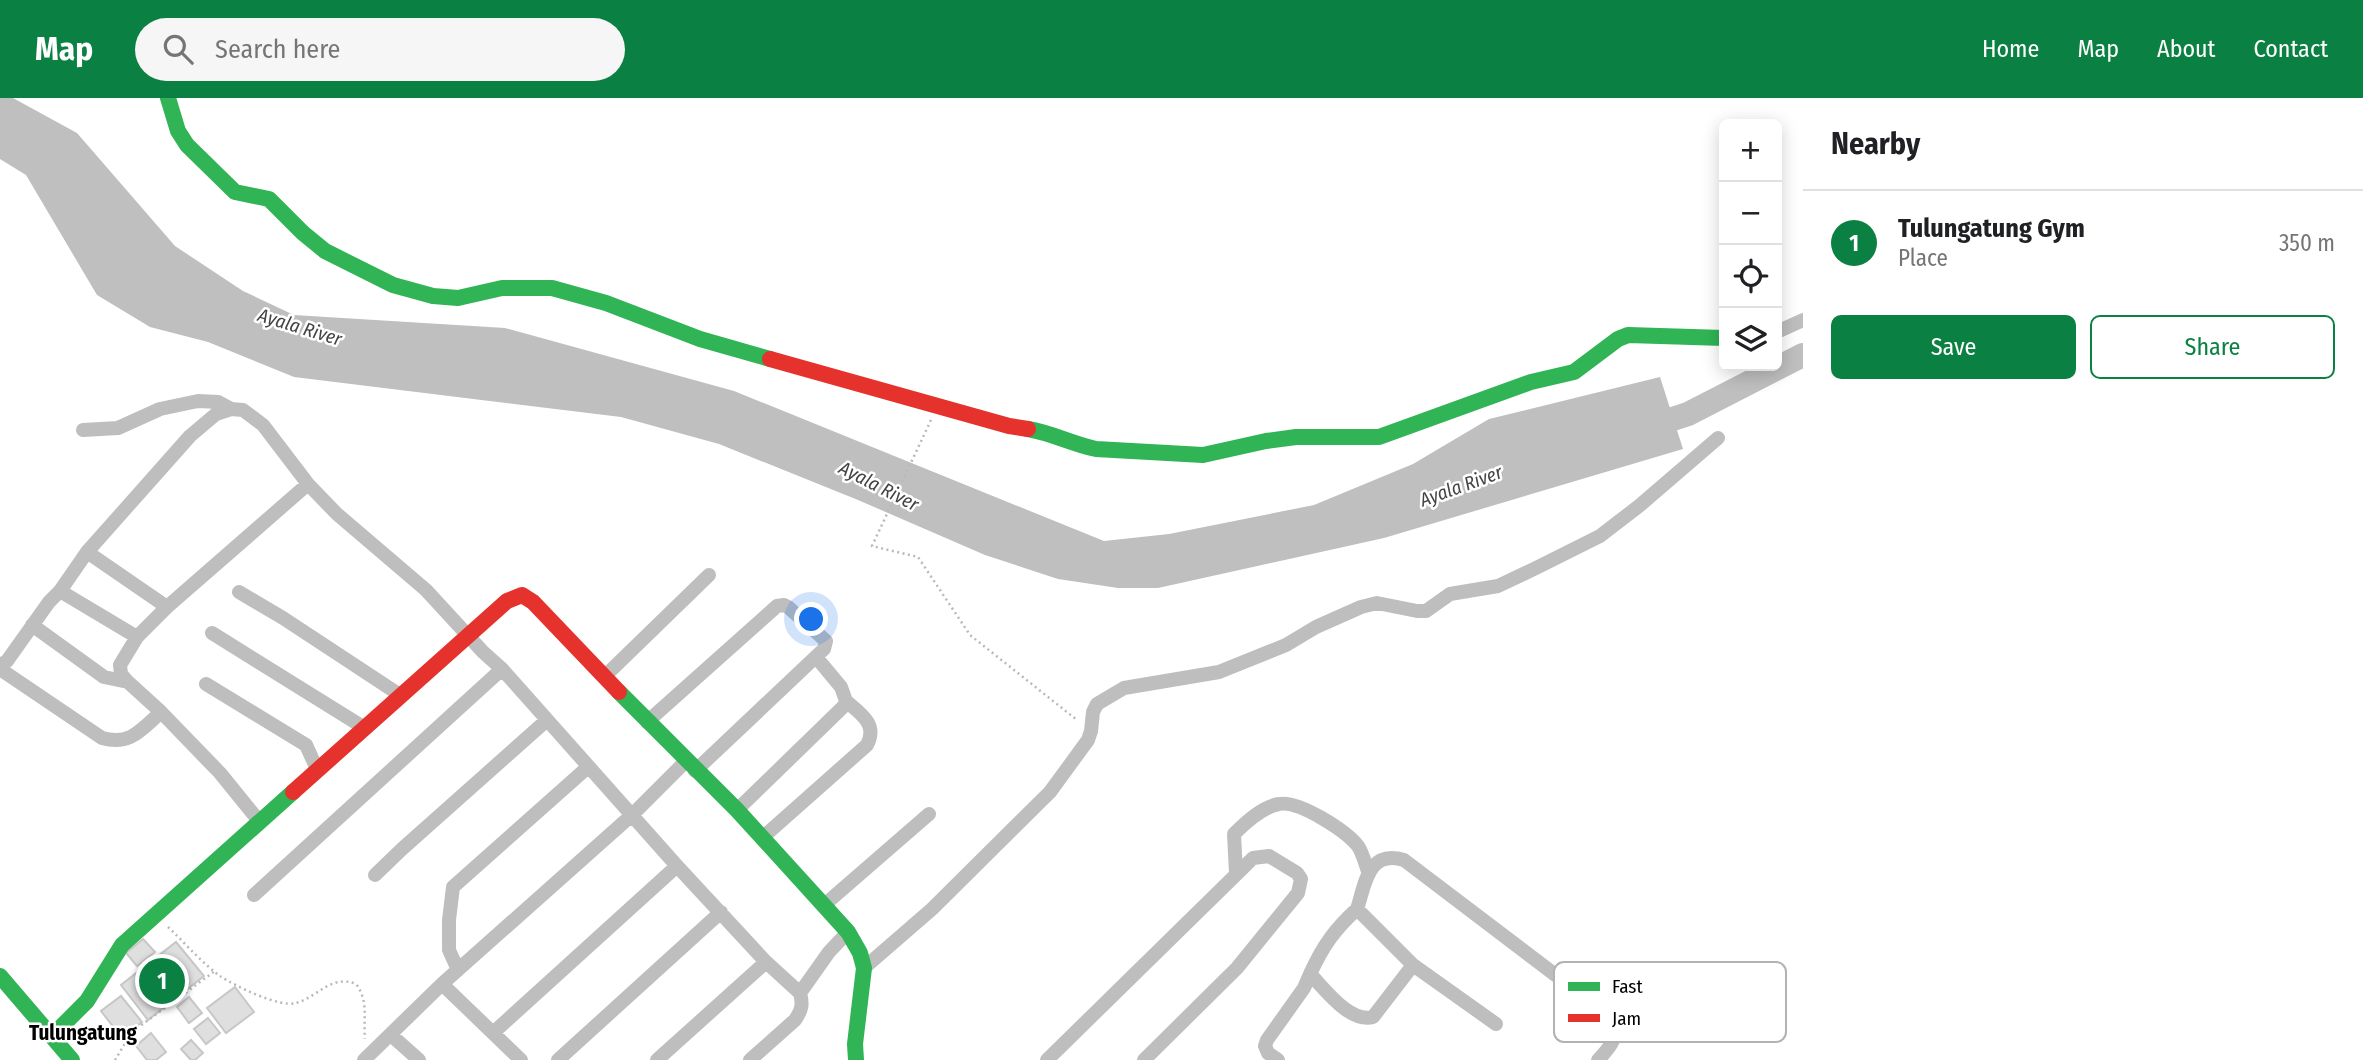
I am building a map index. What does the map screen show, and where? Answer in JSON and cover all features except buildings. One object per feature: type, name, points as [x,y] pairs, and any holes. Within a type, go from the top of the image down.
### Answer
[{"type":"street","points":[[168,98],[178,131],[187,145],[235,191],[269,199],[325,251],[393,285],[433,296],[458,298],[502,288],[552,288],[606,303],[701,339],[1010,426],[1046,432],[1096,449],[1203,455],[1296,437],[1379,437],[1531,382],[1574,372],[1618,339],[1628,335],[1719,338]]},
{"type":"street","points":[[1782,330],[1803,320]]},
{"type":"street","points":[[83,430],[118,428],[160,409],[198,401],[218,402],[231,409]]},
{"type":"street","points":[[161,712],[134,736],[123,741],[111,741],[102,738],[0,667],[87,552],[190,436],[216,414],[231,409],[243,410],[263,425],[307,484],[337,514],[426,590],[502,669],[677,866],[766,962],[800,993],[803,1003],[801,1012],[750,1060]]},
{"type":"street","points":[[864,968],[932,909],[1051,792],[1088,740],[1097,704],[1124,688],[1219,672],[1286,645],[1316,627],[1361,607],[1377,603],[1426,611],[1450,594],[1498,586],[1600,536],[1718,438]]},
{"type":"street","points":[[259,821],[220,773],[128,682],[121,674],[120,665],[137,637],[167,607],[307,484]]},
{"type":"street","points":[[87,552],[167,607]]},
{"type":"street","points":[[604,677],[709,575]]},
{"type":"street","points":[[60,591],[137,637]]},
{"type":"street","points":[[239,592],[400,695]]},
{"type":"street","points":[[52,1036],[87,1001],[122,945],[507,601],[522,596],[533,601],[647,722],[737,810],[848,932],[860,953],[864,968],[854,1059]]},
{"type":"street","points":[[365,1059],[442,984],[826,647],[826,641],[789,607],[784,604],[777,606],[647,722]]},
{"type":"street","points":[[32,625],[104,677],[128,682]]},
{"type":"street","points":[[212,633],[363,727]]},
{"type":"street","points":[[762,838],[867,745],[872,736],[872,728],[859,712],[846,702],[841,687],[816,656]]},
{"type":"street","points":[[254,895],[502,669]]},
{"type":"street","points":[[206,684],[306,745],[317,769]]},
{"type":"street","points":[[737,810],[846,702]]},
{"type":"street","points":[[375,875],[547,720]]},
{"type":"street","points":[[458,971],[449,950],[453,887],[588,767]]},
{"type":"street","points":[[1236,873],[1234,834],[1249,820],[1270,807],[1286,803],[1300,807],[1349,837],[1359,847],[1368,871],[1356,909],[1336,928],[1321,950],[1304,988],[1267,1040],[1265,1046],[1268,1053],[1278,1060]]},
{"type":"street","points":[[823,906],[929,814]]},
{"type":"street","points":[[1047,1060],[1253,858],[1269,856],[1297,873],[1301,879],[1298,893],[1237,968],[1144,1060]]},
{"type":"street","points":[[1368,871],[1387,859],[1395,857],[1404,860],[1554,974]]},
{"type":"street","points":[[494,1032],[677,866]]},
{"type":"street","points":[[1356,909],[1413,965],[1496,1024]]},
{"type":"street","points":[[558,1060],[721,912]]},
{"type":"street","points":[[800,993],[848,932]]},
{"type":"street","points":[[656,1060],[766,962]]},
{"type":"street","points":[[1310,974],[1336,1002],[1356,1015],[1368,1018],[1377,1013],[1413,965]]},
{"type":"street","points":[[0,976],[72,1060]]},
{"type":"street","points":[[442,984],[521,1060]]},
{"type":"street","points":[[391,1035],[419,1060]]},
{"type":"street","points":[[1598,1060],[1612,1042]]},
{"type":"path","points":[[938,405],[872,546],[918,557],[970,635],[1091,731]]},
{"type":"path","points":[[156,915],[222,977],[279,1003],[294,1004],[328,984],[341,981],[356,984],[365,1005],[365,1059]]},
{"type":"path","points":[[115,1060],[136,1030],[215,971]]},
{"type":"water","points":[[0,98],[13,98],[77,133],[175,246],[243,291],[294,315],[505,328],[734,391],[1104,541],[1169,534],[1314,505],[1413,464],[1489,419],[1660,377],[1683,449],[1384,538],[1158,588],[1118,588],[1058,579],[985,555],[719,444],[621,417],[294,377],[208,342],[150,327],[97,295],[26,175],[0,159]]},
{"type":"waterway","name":"Ayala River","points":[[1642,429],[1688,414],[1803,355]]},
{"type":"traffic: fast","points":[[168,98],[178,131],[187,145],[235,192],[269,199],[325,251],[393,285],[433,296],[458,298],[502,288],[552,288],[606,303],[700,339],[770,359]]},
{"type":"traffic: fast","points":[[1028,429],[1096,449],[1203,455],[1296,437],[1379,437],[1531,382],[1574,372],[1618,339],[1628,335],[1719,338]]},
{"type":"traffic: fast","points":[[619,692],[737,810],[848,932],[860,953],[864,968],[855,1044],[856,1060]]},
{"type":"traffic: fast","points":[[52,1036],[87,1001],[122,945],[293,792]]},
{"type":"traffic: fast","points":[[0,976],[72,1060]]},
{"type":"traffic: jam","points":[[770,359],[1028,429]]},
{"type":"traffic: jam","points":[[293,792],[507,601],[522,595],[533,602],[619,692]]},
{"type":"place","name":"Tulungatung Gym","points":[[162,981]]},
{"type":"district","name":"Tulungatung","points":[[83,1033]]}]
